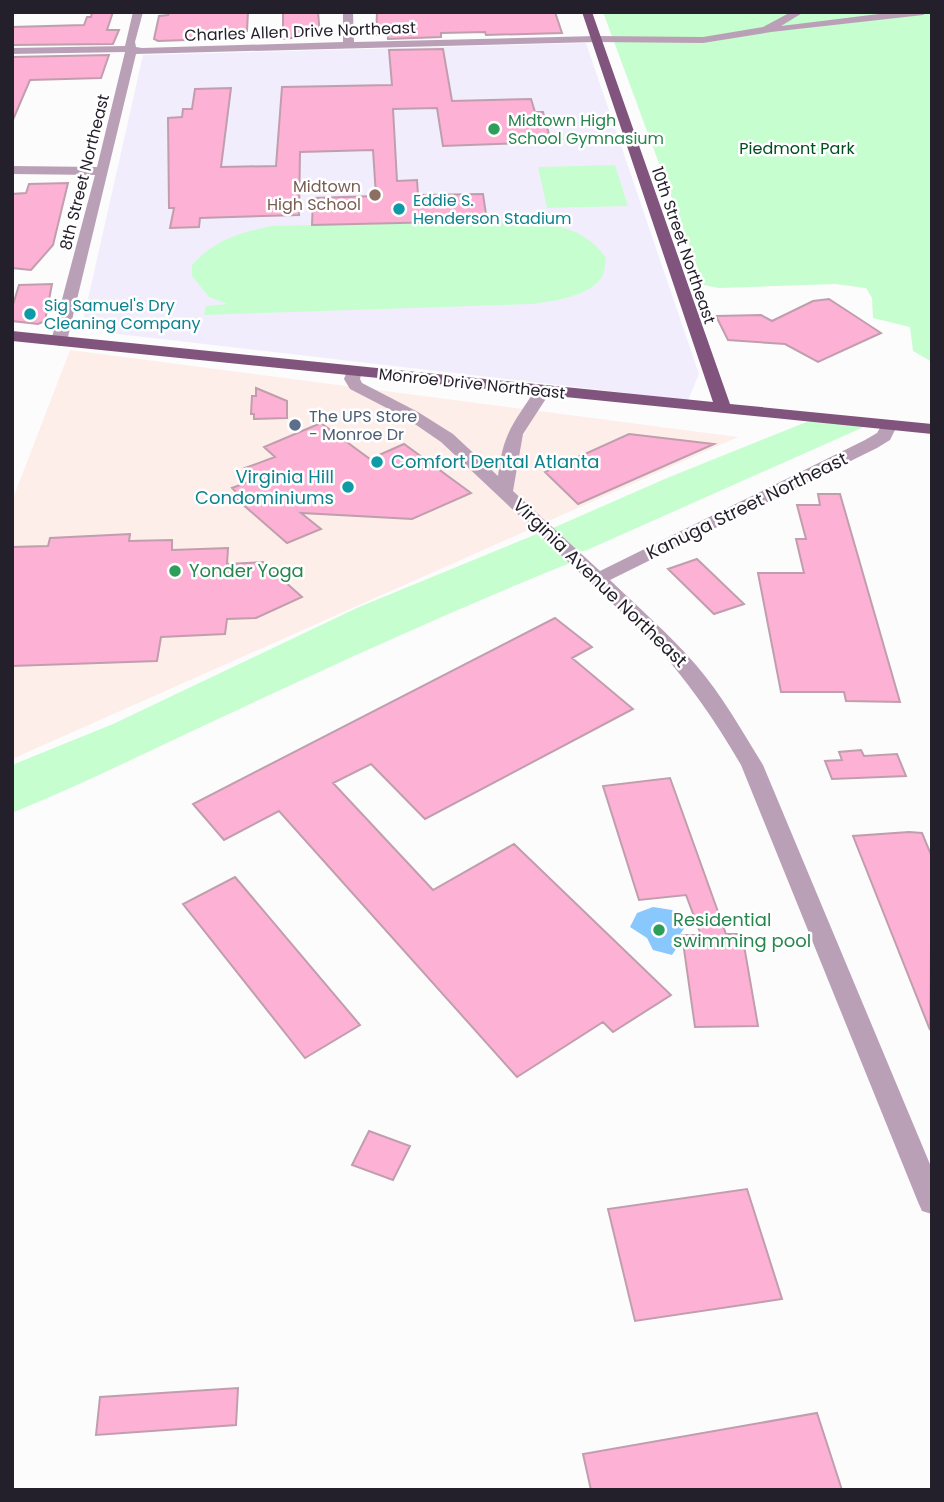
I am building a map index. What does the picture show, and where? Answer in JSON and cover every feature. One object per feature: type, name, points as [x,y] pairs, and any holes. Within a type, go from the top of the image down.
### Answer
[{"type":"main road","name":"10th Street Northeast","points":[[587,12],[723,408]]},
{"type":"main road","name":"Monroe Drive Northeast","points":[[12,336],[932,429]]},
{"type":"street","name":"8th Street Northeast","points":[[59,341],[131,51],[130,42],[138,12]]},
{"type":"street","points":[[348,12],[349,45]]},
{"type":"street","points":[[766,30],[799,12]]},
{"type":"street","name":"Charles Allen Drive Northeast","points":[[12,53],[596,39],[696,40],[923,12]]},
{"type":"street","points":[[12,170],[102,171]]},
{"type":"street","name":"Virginia Avenue Northeast","points":[[354,372],[352,379],[356,386],[412,415],[447,438],[505,490],[690,671],[723,716],[752,765],[932,1202]]},
{"type":"street","points":[[505,490],[510,445],[524,415],[540,399],[543,390]]},
{"type":"street","name":"Kanuga Street Northeast","points":[[598,579],[872,444],[884,436],[890,424]]},
{"type":"shaded area","name":"Midtown High School","points":[[586,43],[699,374],[688,400],[109,333],[105,323],[83,321],[143,55]]},
{"type":"shaded area","points":[[70,350],[738,437],[12,759],[12,501]]},
{"type":"green space","name":"Piedmont Park","points":[[603,12],[932,12],[932,362],[913,351],[910,327],[873,318],[872,298],[866,288],[835,284],[719,288],[704,285]]},
{"type":"green space","points":[[615,165],[628,206],[547,208],[538,167]]},
{"type":"green space","points":[[520,220],[568,229],[589,240],[606,258],[603,275],[581,293],[532,304],[204,315],[206,306],[228,304],[209,297],[192,276],[192,265],[209,249],[238,235],[271,226]]},
{"type":"green space","points":[[809,421],[866,426],[587,550],[579,552],[553,528],[667,478]]},
{"type":"green space","points":[[544,531],[575,561],[396,637],[12,813],[12,765],[113,724],[359,607]]},
{"type":"water","name":"Residential swimming pool","points":[[653,907],[672,910],[685,921],[685,927],[675,942],[678,946],[672,955],[653,950],[647,938],[630,927],[637,913]]},
{"type":"building","points":[[92,12],[113,12],[107,30],[119,30],[113,44],[12,45],[12,27],[84,25]]},
{"type":"building","points":[[169,12],[248,12],[247,31],[218,34],[217,39],[158,41],[154,39],[159,16],[168,15]]},
{"type":"building","points":[[283,12],[318,12],[320,35],[283,39]]},
{"type":"building","points":[[377,12],[555,12],[562,33],[441,33],[441,37],[388,39],[388,35],[376,35]]},
{"type":"building","points":[[443,49],[452,101],[531,99],[535,112],[543,112],[551,142],[443,146],[437,108],[393,109],[397,181],[417,180],[418,195],[483,194],[487,221],[312,225],[313,198],[376,196],[373,150],[300,152],[299,215],[200,218],[199,227],[170,228],[174,208],[169,208],[168,118],[182,117],[183,109],[192,109],[195,89],[231,88],[221,167],[276,166],[282,87],[392,85],[389,50]]},
{"type":"building","points":[[109,55],[101,78],[30,80],[12,122],[12,57]]},
{"type":"building","points":[[68,183],[53,245],[31,270],[12,268],[12,194],[26,193],[29,184]]},
{"type":"building","name":"Sig Samuel's Dry Cleaning Company","points":[[52,284],[45,321],[38,324],[12,321],[12,308],[19,285]]},
{"type":"building","points":[[829,299],[881,333],[818,362],[785,344],[728,340],[716,316],[761,315],[772,321],[813,301]]},
{"type":"building","points":[[256,388],[287,401],[287,418],[254,419],[254,414],[251,414],[252,396],[256,396]]},
{"type":"building","points":[[321,423],[370,459],[404,444],[471,493],[412,519],[301,513],[321,529],[287,543],[233,496],[238,494],[232,488],[256,479],[245,468],[275,457],[264,447]]},
{"type":"building","points":[[629,434],[714,444],[578,504],[545,472]]},
{"type":"building","points":[[818,494],[840,494],[900,702],[846,701],[844,692],[781,692],[758,573],[804,573],[796,539],[806,539],[797,505],[820,505]]},
{"type":"building","points":[[130,534],[129,541],[172,540],[172,550],[228,548],[227,564],[263,562],[302,597],[256,618],[227,619],[225,634],[161,637],[157,661],[12,666],[12,547],[48,546],[50,538]]},
{"type":"building","points":[[697,559],[744,604],[714,614],[668,569]]},
{"type":"building","points":[[555,618],[592,647],[572,658],[633,709],[425,819],[371,764],[333,783],[433,890],[514,844],[671,995],[613,1032],[603,1022],[517,1077],[279,811],[224,840],[193,804]]},
{"type":"building","points":[[861,750],[864,756],[897,754],[906,776],[832,779],[825,761],[842,760],[839,752]]},
{"type":"building","points":[[670,778],[726,934],[742,934],[758,1026],[695,1027],[682,935],[701,935],[686,895],[639,900],[603,786]]},
{"type":"building","points":[[922,833],[932,857],[930,1030],[853,836]]},
{"type":"building","points":[[235,877],[360,1025],[305,1058],[183,904]]},
{"type":"building","points":[[369,1131],[410,1146],[393,1180],[352,1165]]},
{"type":"building","points":[[747,1189],[782,1299],[635,1321],[608,1209]]},
{"type":"building","points":[[238,1388],[236,1425],[96,1435],[100,1397]]},
{"type":"building","points":[[817,1413],[842,1490],[591,1490],[583,1454]]},
{"type":"place","name":"Midtown High School Gymnasium","points":[[494,129]]},
{"type":"place","name":"Midtown High School","points":[[375,195]]},
{"type":"place","name":"Eddie S. Henderson Stadium","points":[[399,209]]},
{"type":"place","name":"Sig Samuel's Dry Cleaning Company","points":[[30,314]]},
{"type":"place","name":"The UPS Store - Monroe Dr","points":[[295,425]]},
{"type":"place","name":"Comfort Dental Atlanta","points":[[377,462]]},
{"type":"place","name":"Virginia Hill Condominiums","points":[[348,487]]},
{"type":"place","name":"Yonder Yoga","points":[[175,571]]},
{"type":"place","name":"Residential swimming pool","points":[[659,930]]}]
